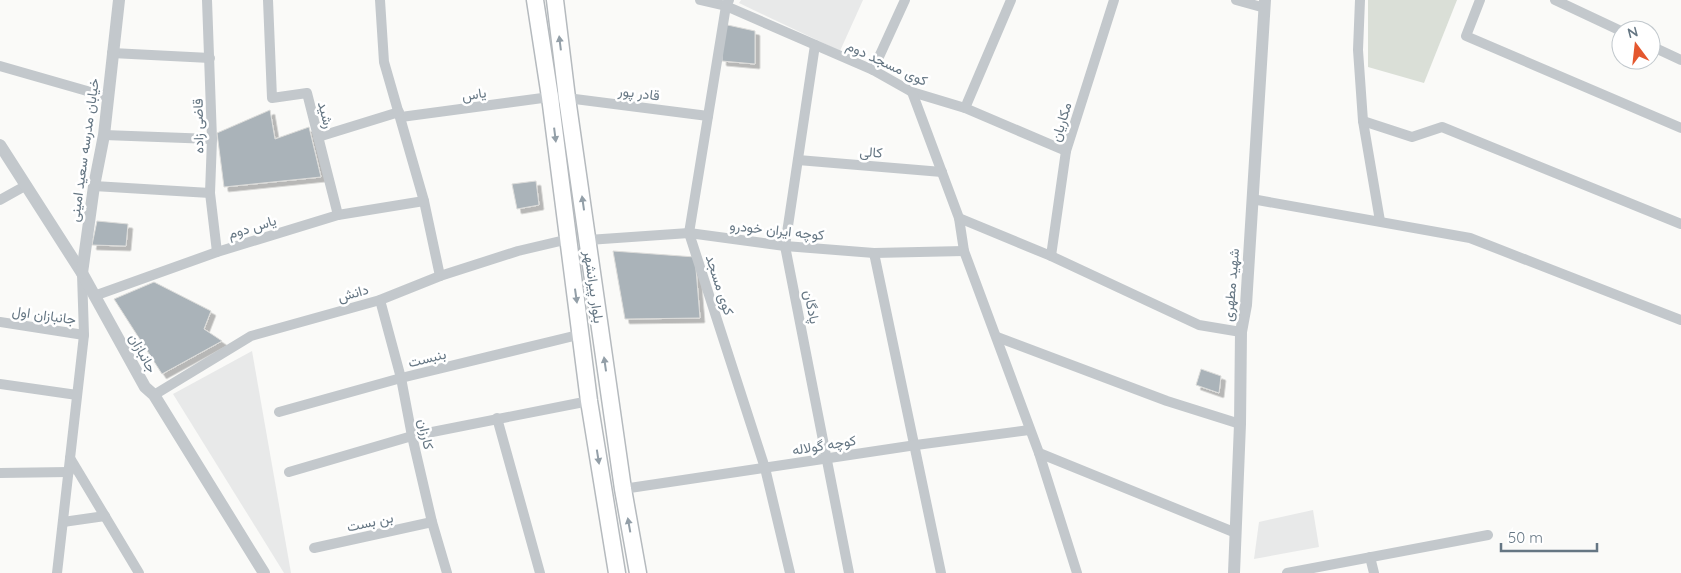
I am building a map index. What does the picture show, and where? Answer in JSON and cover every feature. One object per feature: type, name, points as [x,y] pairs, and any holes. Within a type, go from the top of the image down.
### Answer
[{"type":"main road","name":"بلوار پیرانشهر","points":[[535,0],[558,97],[588,240],[623,489],[638,573]]},
{"type":"main road","name":"بلوار پیرانشهر","points":[[555,0],[558,97],[569,239],[589,401],[617,573]]},
{"type":"street","name":"قاضی زاده","points":[[207,0],[212,139],[210,193],[217,252]]},
{"type":"street","name":"رشید","points":[[268,0],[272,98],[306,92],[338,215]]},
{"type":"street","points":[[380,0],[384,62],[424,201],[440,276]]},
{"type":"street","name":"کوی مسجد دوم","points":[[700,0],[727,3],[815,45],[874,70],[912,92],[966,108],[1066,152]]},
{"type":"street","points":[[874,70],[905,0]]},
{"type":"street","points":[[966,108],[1011,0]]},
{"type":"street","name":"مکاریان","points":[[1051,256],[1066,152],[1114,0]]},
{"type":"street","points":[[1236,0],[1265,4]]},
{"type":"street","points":[[1360,0],[1358,50],[1363,121],[1380,221]]},
{"type":"street","points":[[1480,0],[1466,36],[1681,128]]},
{"type":"street","points":[[1555,0],[1611,26]]},
{"type":"street","name":"خیابان مدرسه سعید امینی","points":[[82,273],[94,186],[104,135],[116,1]]},
{"type":"street","name":"کوی مسجد","points":[[727,3],[689,233],[765,468],[790,573]]},
{"type":"street","name":"شهید مطهری","points":[[1234,573],[1240,424],[1241,332],[1246,305],[1265,4]]},
{"type":"street","name":"پادگان","points":[[815,45],[785,246],[849,573]]},
{"type":"street","points":[[1661,51],[1681,60]]},
{"type":"street","points":[[112,53],[210,58]]},
{"type":"street","points":[[0,66],[108,97]]},
{"type":"street","points":[[912,92],[959,218],[964,251],[1039,454],[1077,573]]},
{"type":"street","name":"یاس","points":[[318,137],[400,115],[558,97]]},
{"type":"street","name":"قادر پور","points":[[558,97],[708,116]]},
{"type":"street","points":[[1363,121],[1412,137],[1442,126],[1681,224]]},
{"type":"street","points":[[104,135],[212,139]]},
{"type":"street","name":"جانبازان","points":[[0,145],[82,273],[145,387],[154,395],[264,573]]},
{"type":"street","name":"کالی","points":[[798,160],[942,172]]},
{"type":"street","points":[[0,200],[25,186]]},
{"type":"street","points":[[94,186],[210,193]]},
{"type":"street","points":[[1252,199],[1470,238],[1681,320]]},
{"type":"street","name":"یاس دوم","points":[[94,296],[217,252],[338,215],[424,201]]},
{"type":"street","points":[[959,218],[1051,256],[1199,325],[1241,332]]},
{"type":"street","name":"کوچه ایران خودرو","points":[[588,240],[689,233],[785,246],[874,253],[964,251]]},
{"type":"street","name":"دانش","points":[[154,395],[251,336],[380,300],[440,276],[518,251],[569,239]]},
{"type":"street","points":[[874,253],[942,573]]},
{"type":"street","points":[[57,573],[84,335],[82,273]]},
{"type":"street","name":"کارزان","points":[[380,300],[401,378],[432,522],[447,573]]},
{"type":"street","name":"جانبازان اول","points":[[0,322],[84,335]]},
{"type":"street","name":"بنبست","points":[[279,412],[401,378],[582,334]]},
{"type":"street","points":[[996,337],[1167,401],[1240,424]]},
{"type":"street","points":[[0,384],[77,395]]},
{"type":"street","points":[[289,472],[412,436],[589,401]]},
{"type":"street","points":[[497,418],[540,573]]},
{"type":"street","name":"کوچه گولاله","points":[[623,489],[1029,430]]},
{"type":"street","points":[[1039,454],[1236,533]]},
{"type":"street","points":[[70,458],[139,573]]},
{"type":"street","points":[[0,473],[68,472]]},
{"type":"street","points":[[63,522],[105,516]]},
{"type":"street","name":"بن بست","points":[[314,548],[432,522]]},
{"type":"street","points":[[1287,573],[1488,535]]},
{"type":"street","points":[[1370,557],[1374,573]]},
{"type":"shaded area","points":[[741,0],[863,0],[840,51],[739,3]]},
{"type":"shaded area","points":[[1368,0],[1457,0],[1424,83],[1368,67]]},
{"type":"shaded area","points":[[252,351],[291,573],[284,573],[173,394]]},
{"type":"shaded area","points":[[1313,510],[1319,547],[1254,559],[1259,522]]},
{"type":"building","points":[[723,24],[755,31],[755,64],[722,61]]},
{"type":"building","points":[[270,110],[275,139],[309,127],[321,177],[224,187],[217,133]]},
{"type":"building","points":[[536,181],[539,205],[517,209],[512,184]]},
{"type":"building","points":[[97,221],[128,224],[126,246],[92,245]]},
{"type":"building","points":[[613,251],[695,257],[700,318],[625,319]]},
{"type":"building","points":[[154,282],[211,311],[204,329],[222,341],[162,374],[114,299]]},
{"type":"building","points":[[1201,369],[1221,376],[1219,393],[1196,385]]}]
